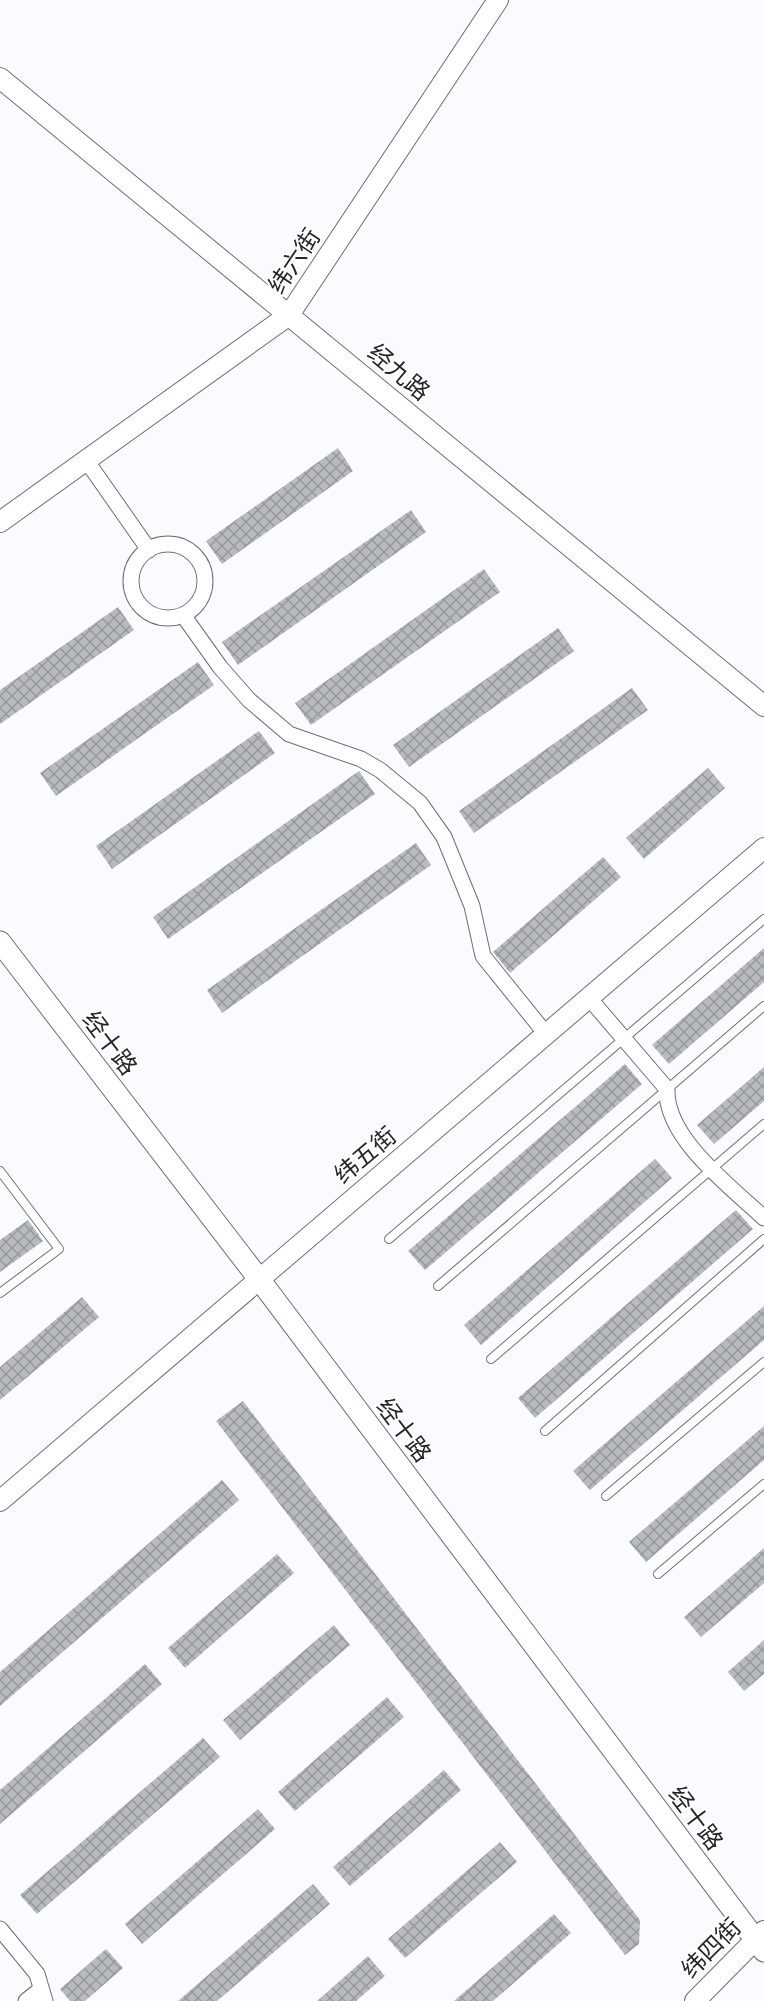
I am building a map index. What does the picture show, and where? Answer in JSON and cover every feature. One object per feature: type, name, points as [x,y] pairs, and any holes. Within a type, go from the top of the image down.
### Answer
[{"type":"main road","name":"经十路","points":[[0,942],[259,1279],[761,1941]]},
{"type":"street","name":"纬六街","points":[[0,522],[290,315],[498,0]]},
{"type":"street","name":"经九路","points":[[0,78],[764,706]]},
{"type":"street","points":[[86,460],[149,550]]},
{"type":"street","points":[[164,545],[180,547],[198,561],[204,575],[203,591],[195,605],[183,615],[159,617],[145,610],[135,598],[131,575],[137,561],[149,550],[164,545]]},
{"type":"street","points":[[183,615],[220,667],[242,691],[289,734],[362,759],[380,770],[420,803],[444,837],[472,906],[483,956],[546,1034]]},
{"type":"street","name":"纬五街","points":[[0,1500],[764,848]]},
{"type":"street","points":[[589,998],[667,1089],[666,1104],[695,1154],[764,1218]]},
{"type":"street","points":[[0,1929],[38,1974],[43,1995],[26,2001]]},
{"type":"street","name":"纬四街","points":[[695,2001],[761,1941]]},
{"type":"lane","points":[[389,1239],[764,919]]},
{"type":"lane","points":[[438,1286],[764,1006]]},
{"type":"lane","points":[[490,1359],[764,1124]]},
{"type":"lane","points":[[0,1293],[60,1249],[2,1177]]},
{"type":"lane","points":[[545,1431],[764,1239]]},
{"type":"lane","points":[[606,1496],[764,1362]]},
{"type":"lane","points":[[658,1574],[764,1484]]},
{"type":"building","points":[[338,448],[353,471],[222,564],[206,541]]},
{"type":"building","points":[[411,510],[426,532],[238,665],[222,642]]},
{"type":"building","points":[[484,569],[500,592],[311,725],[295,703]]},
{"type":"building","points":[[118,607],[134,630],[0,724],[0,690]]},
{"type":"building","points":[[558,628],[574,651],[409,767],[393,745]]},
{"type":"building","points":[[198,662],[214,685],[56,796],[40,773]]},
{"type":"building","points":[[632,688],[648,710],[474,833],[459,811]]},
{"type":"building","points":[[259,731],[275,753],[112,869],[96,846]]},
{"type":"building","points":[[708,768],[725,788],[644,859],[626,838]]},
{"type":"building","points":[[359,771],[375,794],[168,939],[153,917]]},
{"type":"building","points":[[416,843],[431,865],[222,1013],[207,990]]},
{"type":"building","points":[[603,857],[621,877],[510,973],[493,952]]},
{"type":"building","points":[[764,948],[764,982],[669,1064],[652,1045]]},
{"type":"building","points":[[625,1064],[642,1084],[425,1270],[408,1251]]},
{"type":"building","points":[[764,1067],[764,1101],[714,1144],[697,1125]]},
{"type":"building","points":[[655,1159],[672,1178],[481,1345],[464,1325]]},
{"type":"building","points":[[736,1210],[753,1229],[535,1418],[518,1398]]},
{"type":"building","points":[[28,1220],[43,1241],[0,1272],[0,1240]]},
{"type":"building","points":[[82,1297],[99,1317],[0,1400],[0,1367]]},
{"type":"building","points":[[764,1306],[764,1340],[590,1490],[573,1471]]},
{"type":"building","points":[[243,1401],[640,1920],[639,1944],[625,1955],[216,1421]]},
{"type":"building","points":[[764,1426],[764,1460],[646,1562],[629,1542]]},
{"type":"building","points":[[222,1480],[239,1500],[0,1706],[0,1672]]},
{"type":"building","points":[[764,1548],[764,1583],[701,1637],[684,1617]]},
{"type":"building","points":[[277,1554],[294,1573],[185,1668],[168,1648]]},
{"type":"building","points":[[334,1625],[350,1645],[240,1740],[223,1720]]},
{"type":"building","points":[[764,1640],[764,1674],[744,1691],[728,1672]]},
{"type":"building","points":[[145,1664],[162,1684],[0,1824],[0,1790]]},
{"type":"building","points":[[387,1697],[404,1717],[295,1811],[278,1792]]},
{"type":"building","points":[[203,1738],[220,1757],[37,1914],[20,1895]]},
{"type":"building","points":[[444,1770],[461,1790],[350,1886],[333,1867]]},
{"type":"building","points":[[258,1809],[275,1829],[142,1944],[125,1924]]},
{"type":"building","points":[[500,1842],[517,1862],[405,1958],[388,1939]]},
{"type":"building","points":[[313,1884],[330,1904],[217,2001],[178,2001]]},
{"type":"building","points":[[554,1914],[571,1933],[493,2001],[454,2001]]},
{"type":"building","points":[[106,1949],[123,1968],[85,2001],[70,2001],[60,1989]]},
{"type":"building","points":[[368,1956],[385,1976],[356,2001],[317,2001]]}]
